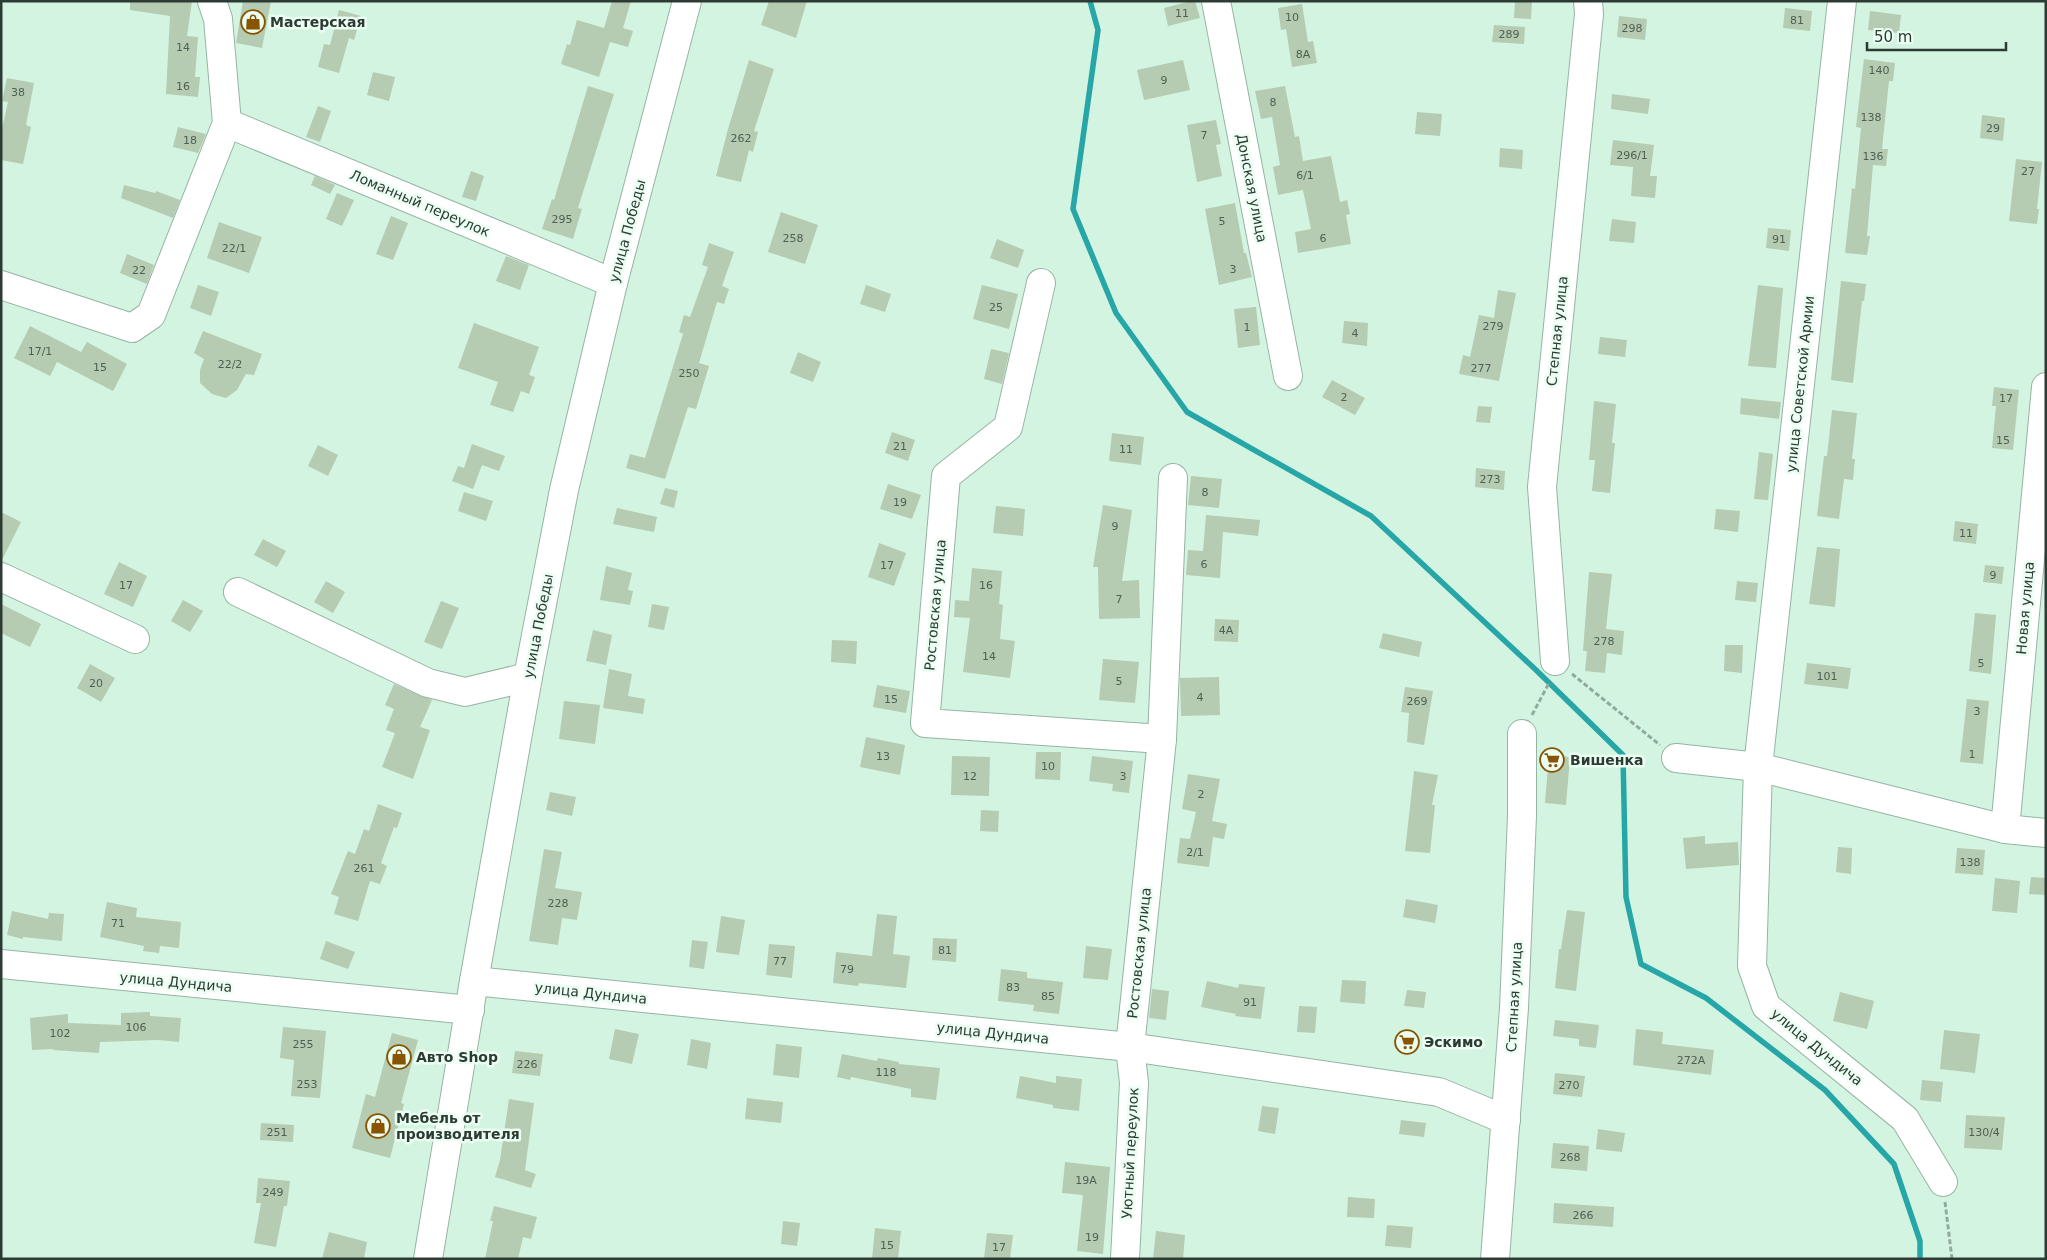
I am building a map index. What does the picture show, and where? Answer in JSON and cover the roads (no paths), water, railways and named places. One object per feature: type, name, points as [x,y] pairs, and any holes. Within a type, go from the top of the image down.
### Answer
[{"type":"street","points":[[1,285],[132,328],[151,315],[227,123],[218,19],[212,1]]},
{"type":"street","name":"улица Победы","points":[[428,1259],[474,981],[528,676],[564,490],[613,283],[687,1]]},
{"type":"street","name":"Донская улица","points":[[1216,1],[1288,376]]},
{"type":"street","name":"Степная улица","points":[[1556,661],[1542,487],[1589,14],[1588,1]]},
{"type":"street","name":"улица Советской Армии","points":[[1758,767],[1842,1]]},
{"type":"street","name":"Ломанный переулок","points":[[227,123],[613,283]]},
{"type":"street","name":"Ростовская улица","points":[[1041,283],[1008,427],[946,476],[925,723],[1162,739]]},
{"type":"street","name":"Новая улица","points":[[2005,829],[2046,386]]},
{"type":"street","name":"Ростовская улица","points":[[1130,1047],[1162,739],[1173,478]]},
{"type":"street","points":[[1,577],[135,639]]},
{"type":"street","points":[[238,592],[428,683],[465,692],[528,676]]},
{"type":"street","name":"Степная улица","points":[[1494,1259],[1514,1008],[1522,816],[1522,734]]},
{"type":"street","points":[[1676,758],[1758,767],[2005,829],[2046,833]]},
{"type":"street","name":"улица Дундича","points":[[1758,767],[1752,966],[1766,1006],[1905,1119],[1943,1182]]},
{"type":"street","name":"улица Дундича","points":[[1,964],[470,1010]]},
{"type":"street","name":"улица Дундича","points":[[474,981],[1130,1047],[1439,1092],[1506,1120]]},
{"type":"street","name":"Уютный переулок","points":[[1125,1259],[1134,1083],[1130,1047]]},
{"type":"waterway","points":[[1090,1],[1098,30],[1073,209],[1116,313],[1187,412],[1371,516],[1536,670],[1623,755],[1626,897],[1641,964],[1706,998],[1825,1090],[1894,1164],[1920,1241],[1920,1259]]},
{"type":"place","name":"Мастерская","points":[[253,22]]},
{"type":"place","name":"Вишенка","points":[[1552,760]]},
{"type":"place","name":"Эскимо","points":[[1407,1042]]},
{"type":"place","name":"Авто Shop","points":[[399,1057]]},
{"type":"place","name":"Мебель от производителя","points":[[378,1126]]}]
